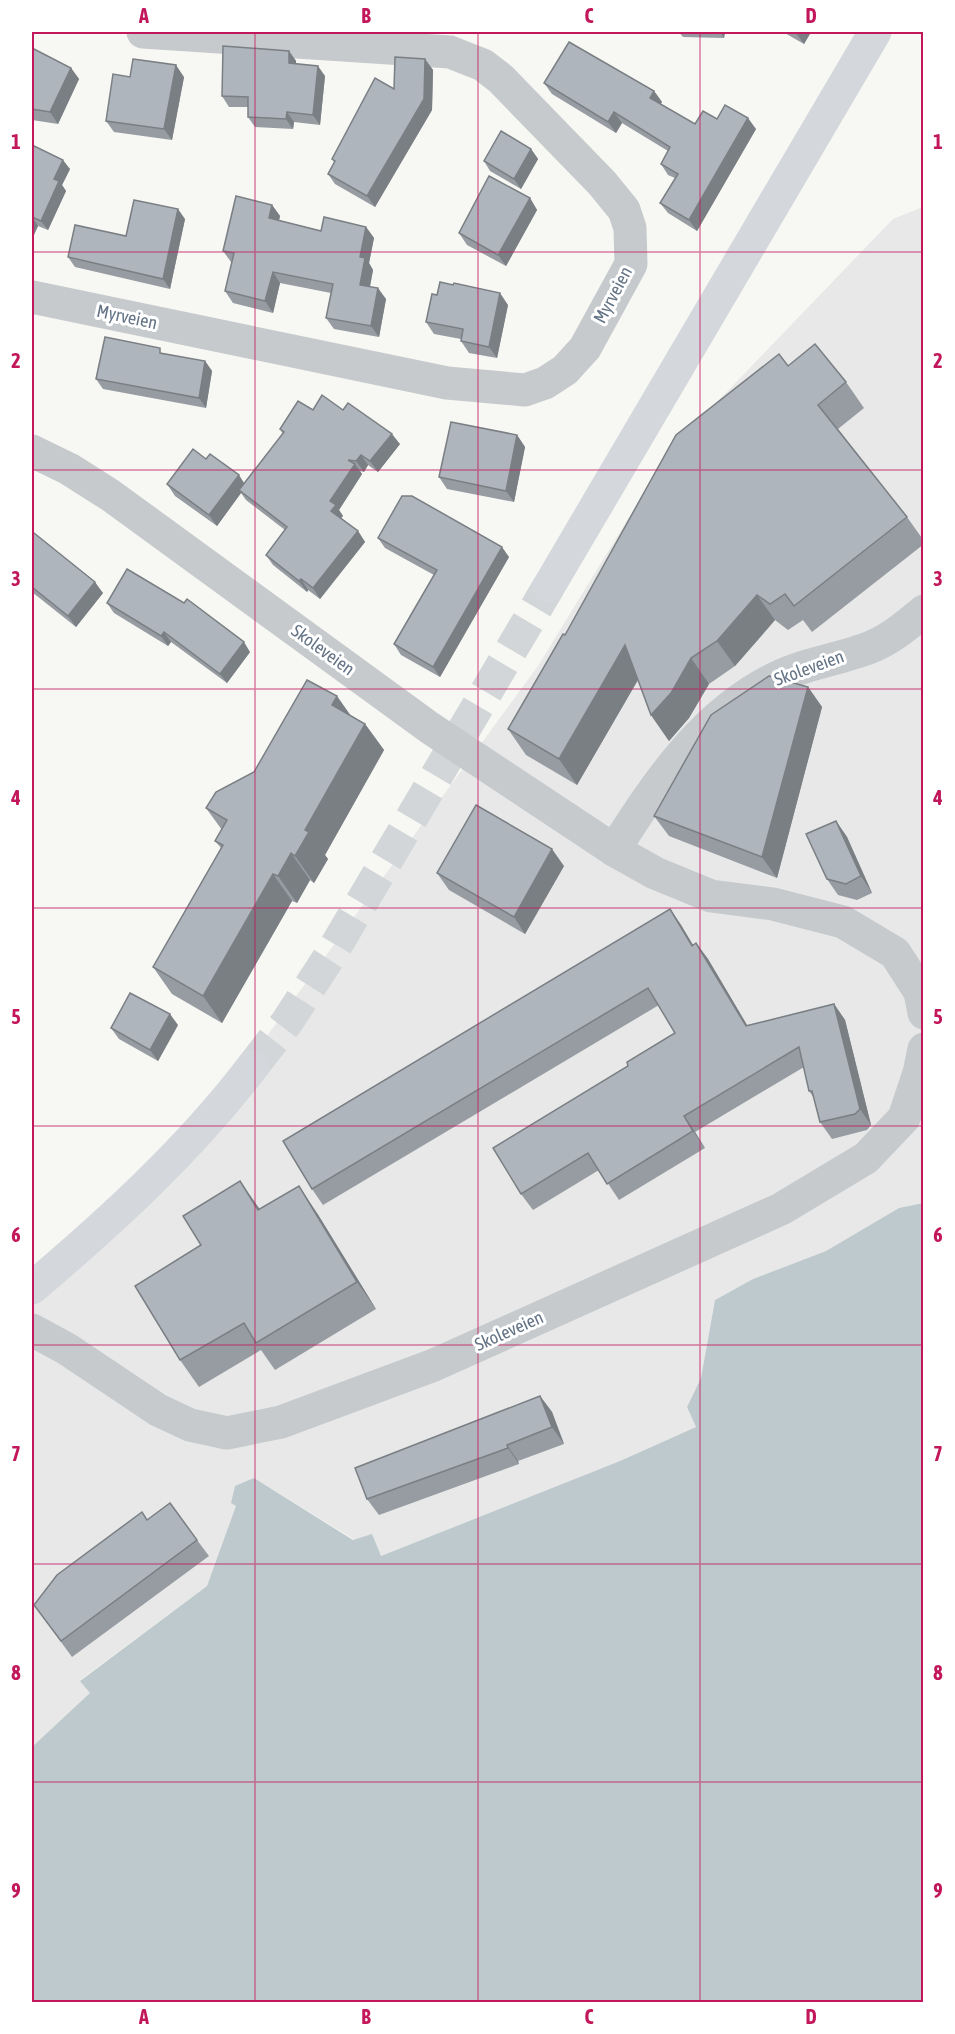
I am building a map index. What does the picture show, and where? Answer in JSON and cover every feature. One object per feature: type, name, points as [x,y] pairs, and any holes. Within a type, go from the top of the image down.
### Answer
[{"type":"highway","points":[[549,586],[875,32]]},
{"type":"highway","points":[[36,1284],[162,1172],[227,1101],[253,1066]]},
{"type":"street","name":"Myrveien","points":[[32,297],[447,383],[525,390],[545,383],[565,370],[585,348],[631,264],[633,246],[624,210],[501,79],[468,58],[450,52],[143,32]]},
{"type":"street","name":"Skoleveien","points":[[32,451],[69,469],[110,495],[430,728],[614,850],[655,873],[711,896],[773,904],[843,922],[895,954],[920,992],[924,1013]]},
{"type":"street","name":"Skoleveien","points":[[614,850],[655,786],[705,728],[760,687],[788,673],[870,647],[904,627],[924,611]]},
{"type":"street","name":"Skoleveien","points":[[32,1330],[67,1349],[158,1410],[189,1425],[227,1433],[281,1422],[434,1365],[781,1209],[821,1186],[866,1158],[903,1118],[919,1073],[924,1049]]},
{"type":"shaded area","points":[[923,207],[923,1203],[899,1208],[826,1251],[753,1279],[715,1300],[701,1378],[687,1407],[696,1427],[620,1461],[381,1556],[254,1478],[237,1506],[207,1586],[80,1680],[91,1693],[32,1747],[32,1281],[253,1055],[538,666],[669,452],[893,219]]},
{"type":"shaded area","points":[[923,1203],[923,2002],[32,2002],[32,1747],[90,1693],[80,1681],[207,1586],[236,1506],[231,1503],[235,1486],[254,1478],[353,1540],[372,1534],[381,1556],[620,1461],[696,1427],[687,1407],[701,1378],[715,1300],[753,1279],[826,1251],[899,1208]]},
{"type":"building","points":[[569,42],[654,91],[650,98],[695,124],[703,111],[717,119],[725,105],[748,118],[689,220],[660,203],[678,174],[661,164],[670,147],[614,112],[608,122],[544,83]]},
{"type":"building","points":[[223,46],[289,51],[289,63],[318,66],[313,115],[287,112],[286,119],[248,117],[248,97],[222,96]]},
{"type":"building","points":[[32,48],[71,68],[50,112],[32,109]]},
{"type":"building","points":[[395,57],[425,59],[424,99],[367,196],[328,174],[335,161],[332,159],[375,78],[394,89]]},
{"type":"building","points":[[133,59],[176,65],[164,129],[106,121],[113,74],[130,77]]},
{"type":"building","points":[[501,131],[531,149],[514,179],[484,161]]},
{"type":"building","points":[[32,145],[63,160],[54,179],[59,181],[41,221],[32,217]]},
{"type":"building","points":[[489,176],[530,198],[498,255],[459,233]]},
{"type":"building","points":[[236,196],[272,205],[269,218],[321,231],[324,217],[366,227],[360,257],[365,258],[360,285],[378,288],[371,326],[326,318],[333,284],[273,272],[265,301],[225,291],[234,253],[223,251]]},
{"type":"building","points":[[134,200],[178,209],[163,279],[68,257],[75,225],[126,236]]},
{"type":"building","points":[[440,282],[500,293],[489,347],[461,341],[463,329],[426,322],[432,294],[437,295]]},
{"type":"building","points":[[105,337],[160,348],[160,353],[205,361],[199,398],[96,379]]},
{"type":"building","points":[[815,344],[846,382],[818,405],[907,517],[794,606],[785,594],[770,604],[757,595],[717,641],[691,658],[671,693],[651,715],[625,645],[559,759],[508,729],[563,634],[565,635],[676,435],[779,354],[788,366]]},
{"type":"building","points":[[322,395],[343,410],[348,403],[392,434],[370,461],[361,455],[356,461],[348,460],[355,464],[330,501],[336,505],[331,511],[358,531],[313,588],[301,579],[299,581],[266,555],[287,527],[239,490],[284,432],[280,429],[298,401],[313,410]]},
{"type":"building","points":[[451,422],[517,435],[506,491],[439,477]]},
{"type":"building","points":[[193,449],[206,459],[210,454],[239,475],[209,515],[167,484]]},
{"type":"building","points":[[402,496],[412,496],[502,547],[433,667],[394,644],[437,570],[378,538]]},
{"type":"building","points":[[34,533],[95,582],[68,616],[32,587],[32,536]]},
{"type":"building","points":[[127,569],[184,603],[187,599],[244,642],[220,674],[164,632],[161,636],[107,603]]},
{"type":"building","points":[[769,676],[808,687],[762,857],[654,816],[711,715]]},
{"type":"building","points":[[307,680],[337,696],[332,705],[365,724],[305,830],[309,832],[295,856],[291,853],[278,876],[273,874],[203,996],[153,967],[223,845],[215,841],[227,820],[206,808],[216,792],[254,772]]},
{"type":"building","points":[[476,805],[552,849],[514,917],[437,873]]},
{"type":"building","points":[[836,821],[861,876],[846,884],[827,879],[806,834]]},
{"type":"building","points":[[670,909],[692,946],[696,943],[746,1026],[834,1004],[860,1109],[855,1114],[820,1122],[812,1091],[809,1091],[799,1047],[684,1116],[693,1131],[607,1184],[588,1153],[521,1194],[493,1148],[628,1066],[627,1062],[675,1033],[648,988],[312,1189],[283,1141]]},
{"type":"building","points":[[130,993],[170,1014],[150,1050],[111,1028]]},
{"type":"building","points":[[240,1181],[258,1210],[299,1186],[357,1282],[256,1343],[244,1323],[180,1360],[135,1286],[201,1245],[183,1216]]},
{"type":"building","points":[[540,1396],[552,1427],[507,1445],[508,1448],[367,1499],[355,1468]]},
{"type":"building","points":[[170,1503],[197,1540],[61,1641],[34,1605],[57,1575],[142,1512],[147,1520]]},
{"type":"tunnel","points":[[253,1066],[287,1022],[331,954],[549,586]]}]
